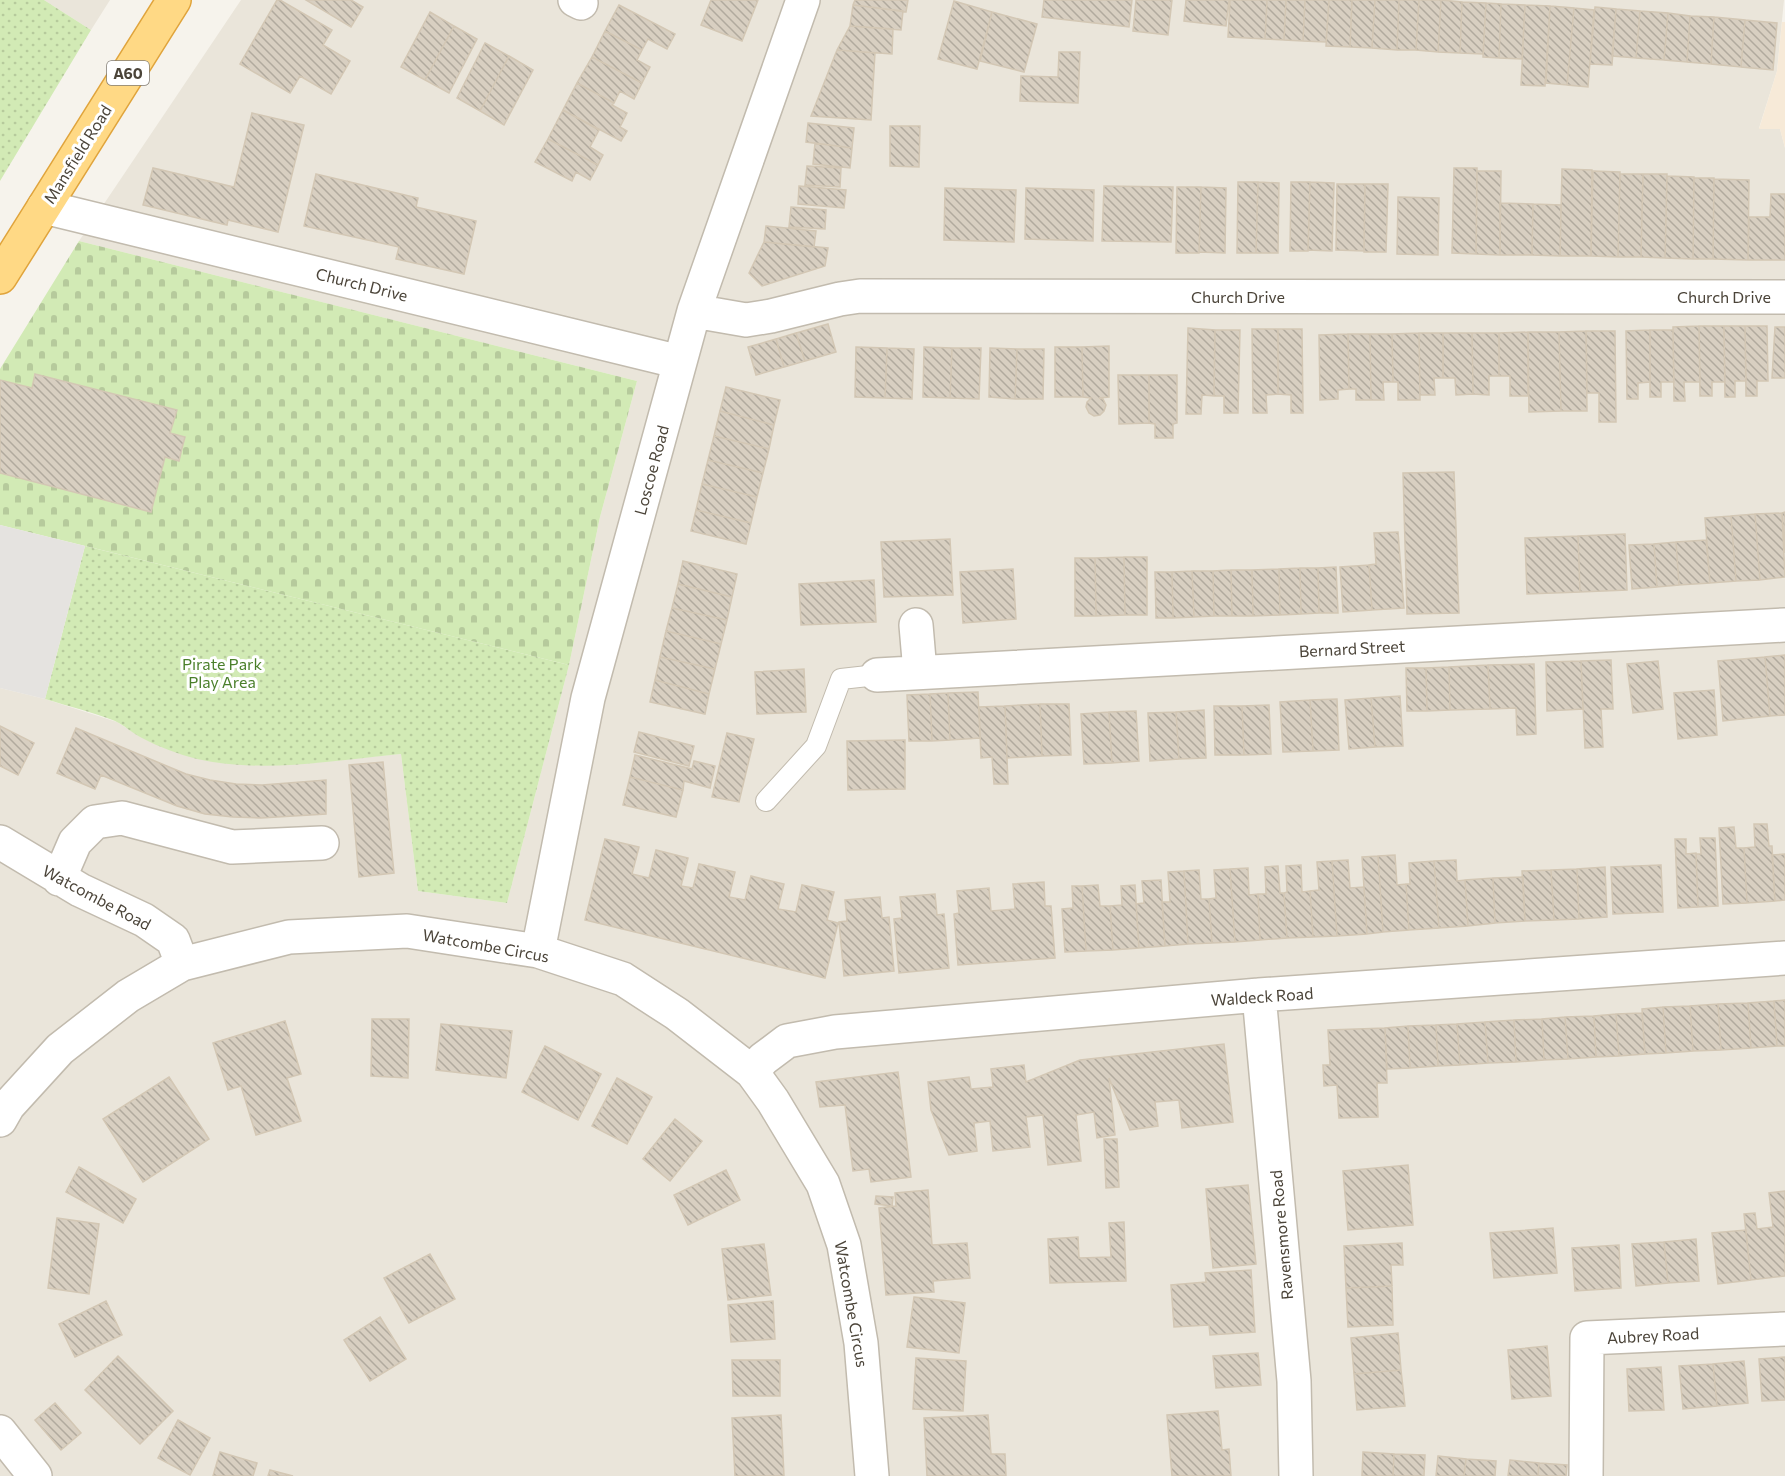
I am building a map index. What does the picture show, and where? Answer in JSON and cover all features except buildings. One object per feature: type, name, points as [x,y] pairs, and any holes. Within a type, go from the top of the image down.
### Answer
[{"type":"highway","name":"Mansfield Road","points":[[0,277],[174,0]]},
{"type":"street","name":"Loscoe Road","points":[[538,951],[588,698],[694,310],[803,0]]},
{"type":"street","name":"Church Drive","points":[[44,207],[680,362]]},
{"type":"street","name":"Church Drive","points":[[694,310],[746,320],[860,296],[1785,297]]},
{"type":"street","points":[[916,625],[920,672]]},
{"type":"street","name":"Bernard Street","points":[[877,675],[1785,625]]},
{"type":"street","points":[[59,879],[75,842],[95,822],[122,818],[230,855],[322,843]]},
{"type":"street","name":"Watcombe Road","points":[[0,842],[59,879],[144,920],[172,940],[182,964]]},
{"type":"street","name":"Watcombe Circus","points":[[0,1120],[8,1106],[60,1049],[128,996],[182,964],[289,937],[407,931],[538,951],[623,979],[677,1014],[752,1072],[773,1101],[823,1184],[844,1245],[861,1343],[872,1476]]},
{"type":"street","name":"Waldeck Road","points":[[752,1072],[763,1059],[787,1041],[835,1032],[1259,995],[1785,958]]},
{"type":"street","name":"Ravensmore Road","points":[[1259,995],[1294,1381],[1296,1476]]},
{"type":"street","name":"Aubrey Road","points":[[1586,1476],[1587,1338],[1785,1329]]},
{"type":"street","points":[[0,1432],[35,1476]]},
{"type":"lane","points":[[766,801],[816,746],[840,680],[877,675]]},
{"type":"shaded area","points":[[44,0],[110,0],[91,30]]},
{"type":"shaded area","points":[[241,0],[1784,0],[1777,71],[1759,128],[1780,129],[1785,148],[1785,1476],[0,1476],[0,688],[45,699],[117,722],[141,737],[281,765],[401,754],[418,891],[507,903],[569,665],[600,517],[637,381],[79,241]]},
{"type":"shaded area","points":[[1782,22],[1785,22],[1785,148],[1780,129],[1759,129],[1777,71]]},
{"type":"shaded area","points":[[0,525],[85,546],[45,699],[0,688]]},
{"type":"green space","points":[[0,0],[44,0],[91,30],[0,181]]},
{"type":"green space","points":[[79,241],[637,381],[600,517],[569,665],[0,525],[0,369]]},
{"type":"green space","name":"Pirate Park Play Area","points":[[85,546],[569,665],[507,903],[418,891],[401,754],[273,766],[222,763],[197,759],[169,750],[142,738],[115,721],[45,699]]}]
